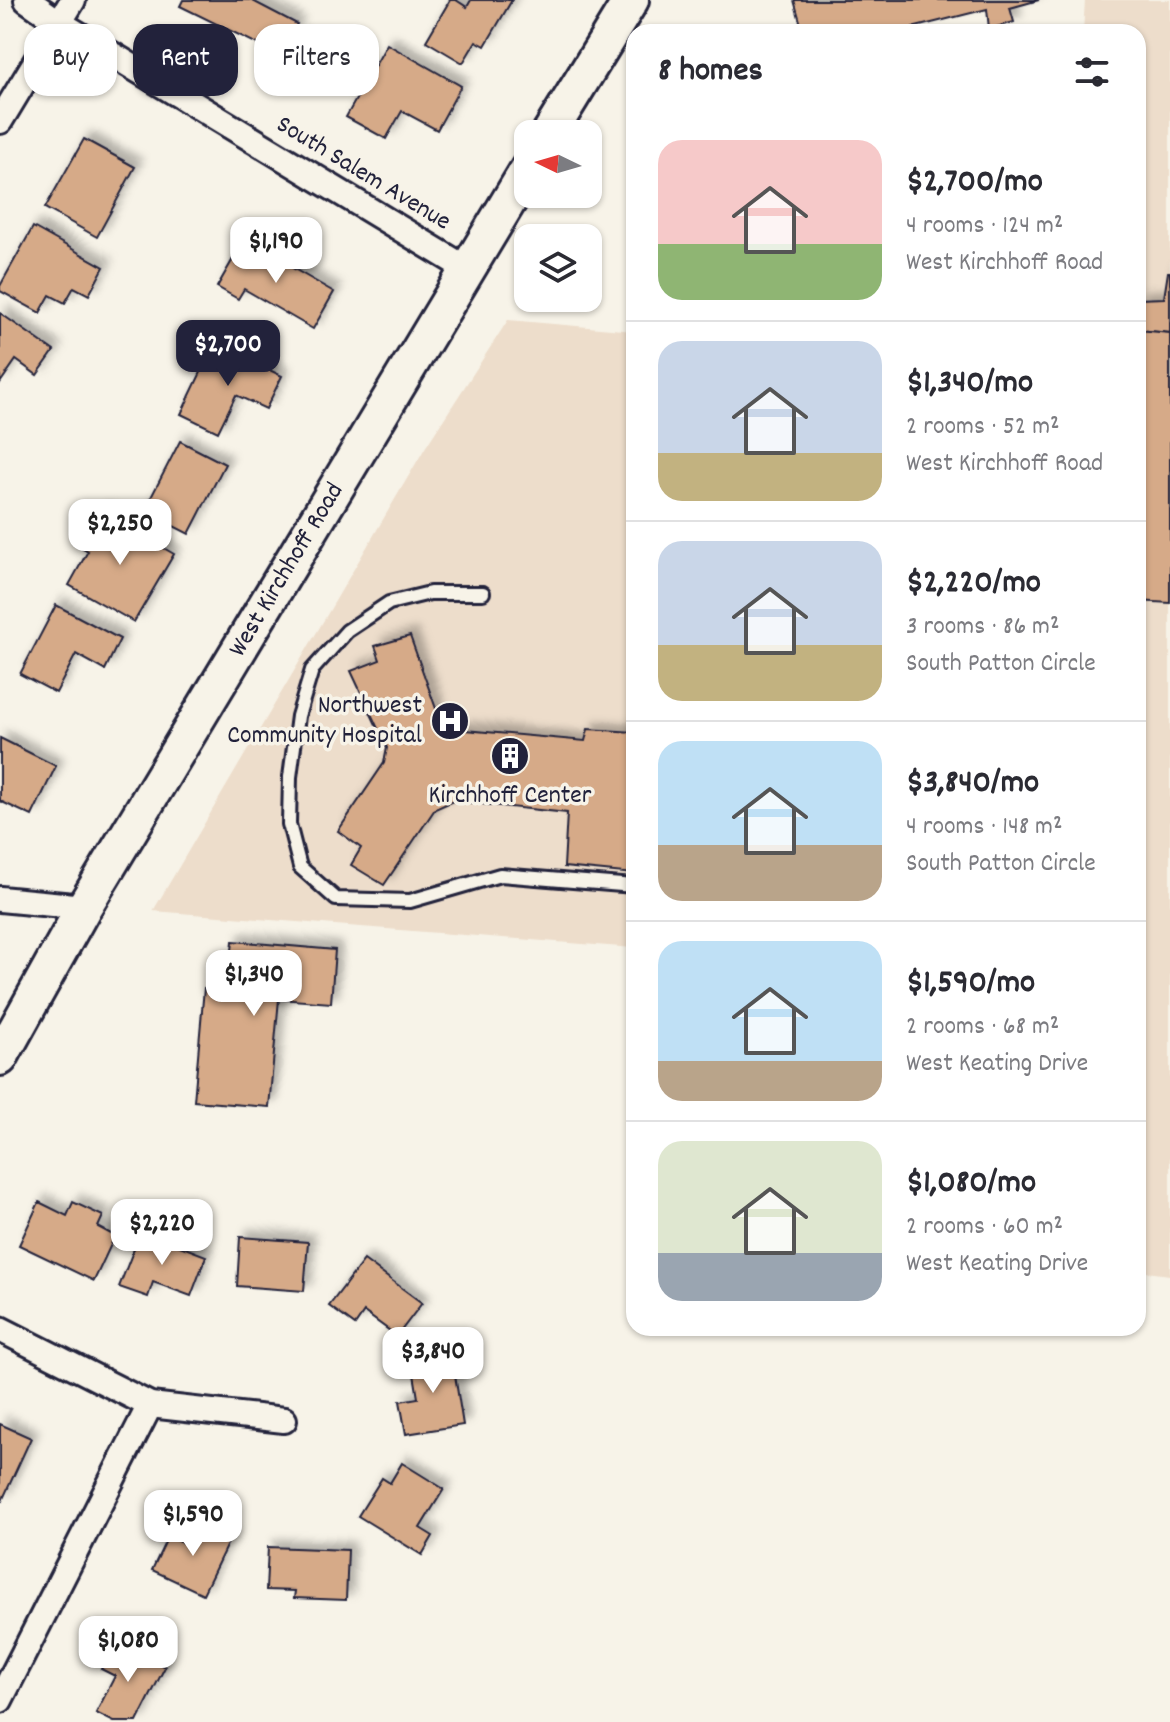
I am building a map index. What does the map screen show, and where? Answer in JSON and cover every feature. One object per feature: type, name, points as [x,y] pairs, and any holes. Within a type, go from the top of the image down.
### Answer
[{"type":"main road","points":[[558,120],[631,0]]},
{"type":"main road","name":"West Kirchhoff Road","points":[[0,1058],[84,907],[514,192]]},
{"type":"street","name":"South Salem Avenue","points":[[27,0],[60,23],[467,269]]},
{"type":"street","points":[[0,121],[73,0]]},
{"type":"street","points":[[0,899],[84,907]]},
{"type":"street","points":[[0,1329],[150,1405],[284,1420]]},
{"type":"street","points":[[0,1700],[150,1405]]},
{"type":"lane","points":[[483,593],[430,593],[389,603],[347,631],[312,670],[298,716],[290,777],[289,824],[300,867],[336,899],[410,901],[500,875],[626,885]]},
{"type":"shaded area","points":[[1085,0],[1170,0],[1170,1275],[1146,1272],[1146,24],[1084,24]]},
{"type":"shaded area","name":"Northwest Community Hospital","points":[[508,320],[626,330],[626,947],[153,911],[425,448]]},
{"type":"building","points":[[183,0],[251,0],[297,24],[254,24],[254,42],[238,34],[238,24],[217,24],[180,6]]},
{"type":"building","points":[[450,0],[467,7],[471,0],[512,0],[485,46],[476,41],[463,63],[426,41]]},
{"type":"building","points":[[794,0],[1039,0],[1010,8],[1014,22],[1007,24],[988,24],[987,9],[928,24],[801,24]]},
{"type":"building","points":[[387,44],[461,86],[437,130],[402,111],[386,139],[346,117],[358,96],[379,96],[379,58]]},
{"type":"building","points":[[84,139],[135,167],[97,237],[45,208]]},
{"type":"building","points":[[33,227],[104,267],[89,295],[74,287],[65,303],[50,295],[40,313],[0,291]]},
{"type":"building","points":[[244,240],[334,292],[313,329],[244,289],[238,299],[217,287]]},
{"type":"building","points":[[1170,272],[1170,333],[1146,331],[1146,299],[1164,298]]},
{"type":"building","points":[[0,313],[54,351],[37,375],[16,360],[0,383]]},
{"type":"building","points":[[1146,331],[1170,333],[1170,603],[1146,602]]},
{"type":"building","points":[[213,347],[249,365],[251,361],[282,376],[266,409],[236,395],[218,432],[181,414]]},
{"type":"building","points":[[180,441],[225,464],[189,534],[144,511]]},
{"type":"building","points":[[101,512],[174,554],[134,622],[69,585],[88,551],[81,547]]},
{"type":"building","points":[[56,605],[120,639],[105,670],[76,654],[56,693],[20,674]]},
{"type":"building","name":"Kirchhoff Center","points":[[410,636],[443,728],[585,741],[588,729],[626,731],[626,873],[564,867],[567,813],[453,801],[435,809],[384,885],[351,865],[361,848],[338,831],[384,763],[387,748],[351,671],[380,660],[375,646]]},
{"type":"building","points":[[0,738],[56,766],[32,816],[0,801]]},
{"type":"building","points":[[233,941],[335,950],[331,1003],[279,999],[269,1107],[194,1101],[204,988],[228,990]]},
{"type":"building","points":[[39,1202],[67,1216],[73,1202],[103,1216],[98,1227],[115,1236],[94,1281],[19,1245]]},
{"type":"building","points":[[141,1231],[206,1256],[191,1296],[153,1282],[148,1297],[119,1287]]},
{"type":"building","points":[[240,1237],[308,1242],[304,1291],[237,1286]]},
{"type":"building","points":[[364,1260],[422,1303],[397,1336],[364,1312],[355,1325],[329,1306]]},
{"type":"building","points":[[451,1350],[463,1425],[406,1434],[400,1401],[418,1398],[411,1356]]},
{"type":"building","points":[[0,1424],[31,1438],[2,1501],[0,1500]]},
{"type":"building","points":[[402,1463],[444,1489],[420,1528],[433,1536],[422,1555],[358,1516],[382,1478],[390,1483]]},
{"type":"building","points":[[203,1522],[231,1536],[203,1594],[152,1570],[168,1536],[192,1547]]},
{"type":"building","points":[[268,1547],[348,1550],[346,1600],[294,1598],[295,1591],[266,1590]]},
{"type":"building","points":[[115,1641],[165,1667],[137,1722],[114,1722],[96,1713],[115,1676],[101,1669]]},
{"type":"place","name":"Northwest Community Hospital","points":[[450,721]]},
{"type":"place","name":"Kirchhoff Center","points":[[510,756]]}]
